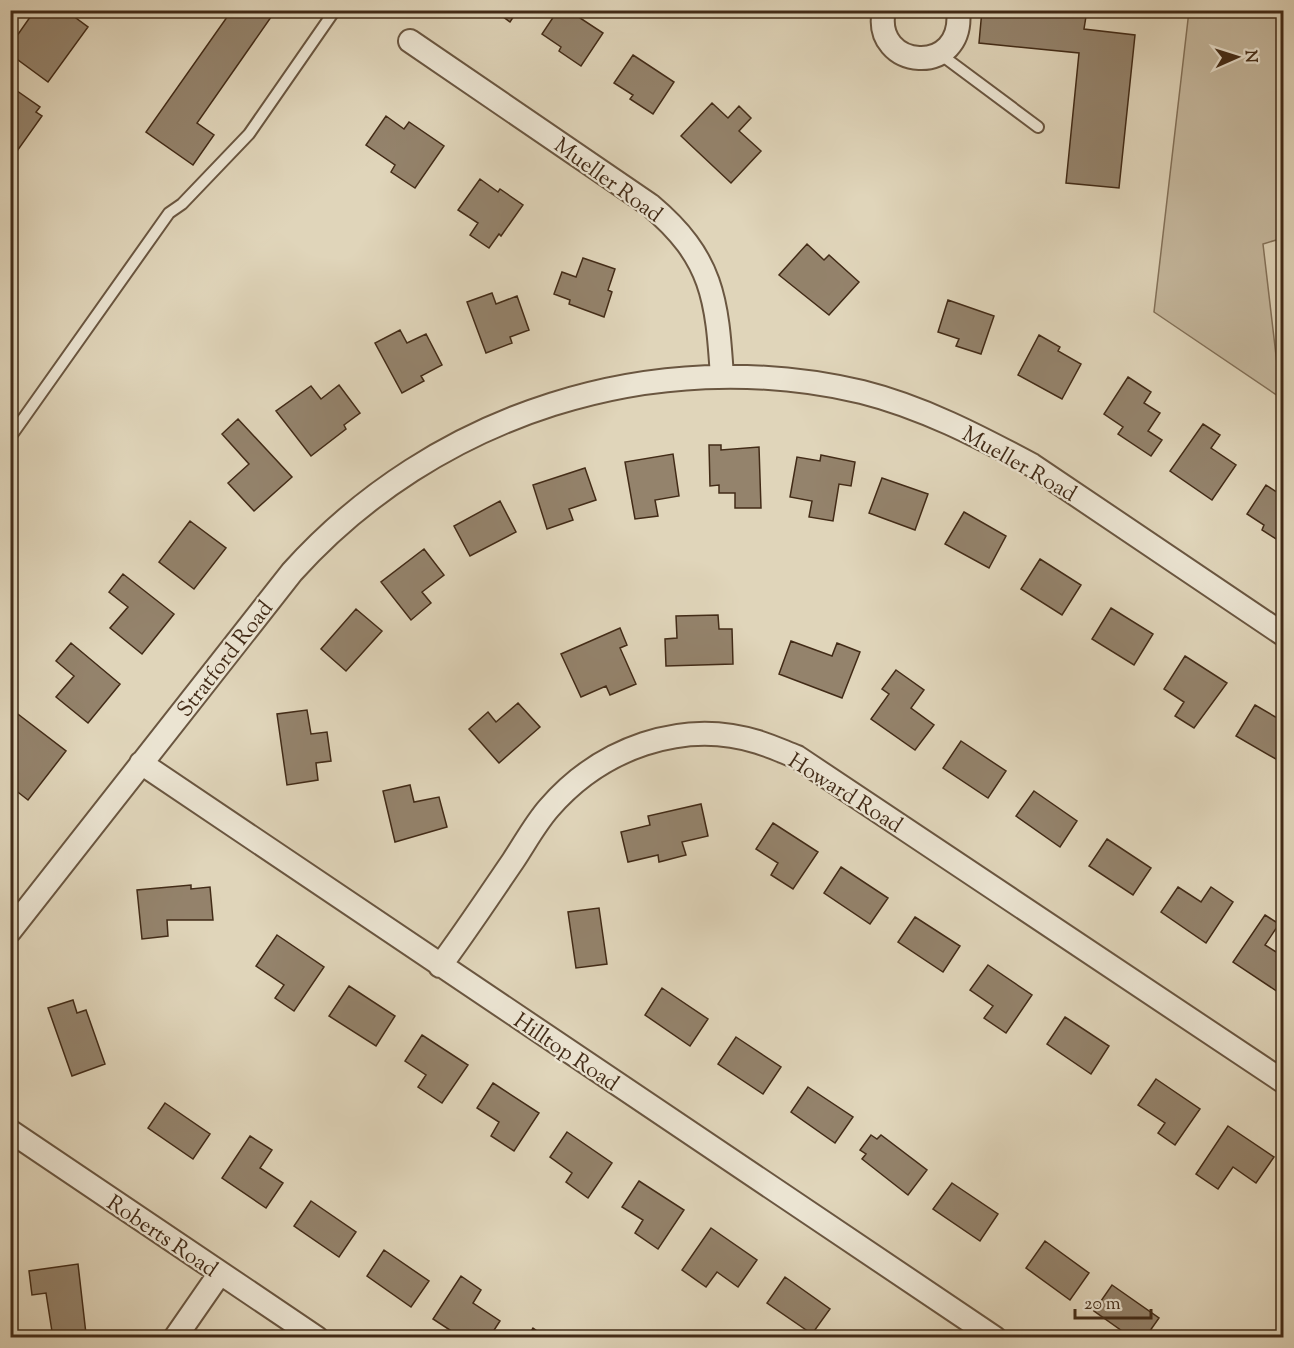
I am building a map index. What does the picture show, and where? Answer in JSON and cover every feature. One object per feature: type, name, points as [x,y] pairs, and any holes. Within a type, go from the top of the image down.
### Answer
[{"type":"street","points":[[884,10],[883,25],[893,48],[916,59],[940,54],[957,35],[960,23],[958,10]]},
{"type":"street","name":"Mueller Road","points":[[410,41],[650,205],[668,220],[692,248],[708,280],[718,315],[722,377]]},
{"type":"street","name":"Mueller Road","points":[[481,432],[537,408],[606,388],[640,382],[722,377],[792,380],[833,386],[908,407],[950,424],[1032,465],[1284,635]]},
{"type":"street","name":"Stratford Road","points":[[10,931],[313,548],[360,507],[399,479],[481,432]]},
{"type":"street","name":"Howard Road","points":[[440,966],[548,809],[576,780],[610,757],[634,747],[660,739],[716,735],[757,741],[796,757],[1284,1082]]},
{"type":"street","name":"Hilltop Road","points":[[141,763],[995,1338]]},
{"type":"street","name":"Roberts Road","points":[[10,1131],[317,1338]]},
{"type":"street","points":[[175,1338],[220,1273]]},
{"type":"lane","points":[[11,436],[168,213],[182,204],[249,134],[335,10]]},
{"type":"lane","points":[[940,54],[1038,127]]},
{"type":"shaded area","points":[[1189,11],[1283,11],[1283,238],[1263,244],[1281,398],[1154,312]]},
{"type":"building","points":[[35,10],[65,10],[88,27],[48,82],[10,54],[17,42],[14,40]]},
{"type":"building","points":[[232,10],[276,10],[197,123],[214,135],[193,165],[146,132]]},
{"type":"building","points":[[494,10],[518,10],[510,22]]},
{"type":"building","points":[[558,10],[568,10],[603,33],[581,66],[559,51],[561,47],[542,34]]},
{"type":"building","points":[[982,10],[1087,10],[1084,29],[1135,35],[1119,188],[1066,183],[1079,53],[979,43]]},
{"type":"building","points":[[633,55],[674,82],[653,114],[630,99],[633,95],[614,83]]},
{"type":"building","points":[[10,86],[40,107],[36,112],[42,116],[10,161]]},
{"type":"building","points":[[712,103],[728,118],[739,106],[751,118],[739,131],[761,151],[731,183],[681,136]]},
{"type":"building","points":[[386,116],[404,129],[409,122],[444,146],[415,188],[391,172],[395,165],[366,145]]},
{"type":"building","points":[[480,179],[498,192],[500,189],[523,205],[501,236],[499,234],[489,248],[470,235],[478,223],[458,210]]},
{"type":"building","points":[[807,244],[824,260],[829,255],[859,282],[829,315],[779,275]]},
{"type":"building","points":[[583,258],[615,269],[608,290],[612,292],[604,317],[569,304],[570,300],[554,294],[562,272],[576,277]]},
{"type":"building","points":[[492,293],[496,304],[517,296],[529,330],[510,337],[512,343],[486,353],[467,302]]},
{"type":"building","points":[[948,300],[994,316],[981,354],[956,346],[959,339],[938,332]]},
{"type":"building","points":[[400,330],[407,343],[426,334],[442,365],[421,376],[424,381],[402,393],[375,343]]},
{"type":"building","points":[[1039,335],[1060,347],[1058,351],[1081,364],[1062,399],[1018,375]]},
{"type":"building","points":[[1128,377],[1151,392],[1144,403],[1160,413],[1148,431],[1162,440],[1151,456],[1118,434],[1123,427],[1104,414]]},
{"type":"building","points":[[339,385],[360,413],[344,425],[346,429],[311,456],[276,411],[311,386],[321,399]]},
{"type":"building","points":[[238,419],[292,477],[254,511],[228,483],[249,464],[222,434]]},
{"type":"building","points":[[1203,424],[1220,435],[1211,448],[1236,465],[1212,500],[1170,471]]},
{"type":"building","points":[[709,445],[721,445],[721,450],[759,447],[761,508],[735,508],[735,493],[719,493],[719,485],[710,486]]},
{"type":"building","points":[[673,454],[679,496],[655,500],[658,516],[635,519],[625,462]]},
{"type":"building","points":[[821,455],[855,462],[851,486],[839,484],[833,521],[809,517],[812,501],[790,497],[797,457],[820,461]]},
{"type":"building","points":[[585,468],[596,500],[569,509],[573,520],[547,529],[533,485]]},
{"type":"building","points":[[882,478],[928,494],[915,530],[869,513]]},
{"type":"building","points":[[1266,485],[1284,497],[1284,544],[1262,530],[1264,525],[1247,514]]},
{"type":"building","points":[[500,501],[516,532],[470,556],[454,526]]},
{"type":"building","points":[[964,512],[1006,536],[989,568],[945,544]]},
{"type":"building","points":[[190,521],[226,548],[194,589],[159,562]]},
{"type":"building","points":[[424,549],[444,575],[422,592],[431,603],[411,620],[381,582]]},
{"type":"building","points":[[1040,559],[1081,585],[1062,615],[1021,589]]},
{"type":"building","points":[[123,574],[174,614],[142,654],[110,628],[128,607],[109,592]]},
{"type":"building","points":[[1111,608],[1153,634],[1134,665],[1092,639]]},
{"type":"building","points":[[356,609],[382,631],[346,671],[321,649]]},
{"type":"building","points":[[718,615],[719,629],[732,629],[733,664],[666,666],[665,639],[677,638],[676,616]]},
{"type":"building","points":[[620,628],[627,645],[620,648],[636,684],[610,695],[606,686],[581,697],[561,654]]},
{"type":"building","points":[[791,641],[832,656],[837,643],[860,652],[842,698],[779,674]]},
{"type":"building","points":[[71,643],[120,684],[88,723],[56,697],[74,676],[56,661]]},
{"type":"building","points":[[1185,656],[1227,683],[1194,728],[1175,716],[1184,702],[1164,689]]},
{"type":"building","points":[[896,670],[924,690],[911,708],[934,725],[915,750],[871,719],[889,694],[882,689]]},
{"type":"building","points":[[518,703],[540,727],[499,763],[469,729],[488,712],[496,722]]},
{"type":"building","points":[[1255,705],[1284,722],[1284,757],[1281,762],[1236,736]]},
{"type":"building","points":[[10,708],[66,751],[28,800],[10,786]]},
{"type":"building","points":[[307,710],[311,734],[327,732],[331,761],[316,763],[318,780],[287,785],[277,714]]},
{"type":"building","points":[[961,741],[1006,771],[988,798],[943,768]]},
{"type":"building","points":[[410,785],[414,802],[439,797],[447,827],[395,842],[383,791]]},
{"type":"building","points":[[1034,791],[1077,821],[1060,847],[1016,816]]},
{"type":"building","points":[[701,804],[708,836],[682,842],[686,855],[659,862],[658,855],[628,862],[621,832],[650,825],[648,816]]},
{"type":"building","points":[[773,823],[818,852],[793,889],[771,875],[778,863],[756,849]]},
{"type":"building","points":[[1107,839],[1151,868],[1133,895],[1089,866]]},
{"type":"building","points":[[841,867],[888,898],[870,924],[824,893]]},
{"type":"building","points":[[191,885],[191,889],[210,887],[213,920],[167,920],[168,936],[142,939],[137,890]]},
{"type":"building","points":[[1178,887],[1201,902],[1211,887],[1233,902],[1206,943],[1161,912]]},
{"type":"building","points":[[599,908],[607,964],[576,968],[568,912]]},
{"type":"building","points":[[1265,915],[1279,924],[1265,945],[1284,957],[1284,984],[1278,992],[1233,962]]},
{"type":"building","points":[[915,917],[960,946],[943,972],[898,942]]},
{"type":"building","points":[[277,935],[324,967],[294,1011],[275,998],[284,985],[256,966]]},
{"type":"building","points":[[988,965],[1032,995],[1006,1033],[984,1018],[993,1006],[970,990]]},
{"type":"building","points":[[349,986],[395,1016],[376,1046],[329,1016]]},
{"type":"building","points":[[662,988],[708,1019],[690,1046],[645,1015]]},
{"type":"building","points":[[73,1000],[77,1013],[86,1010],[105,1064],[72,1076],[48,1008]]},
{"type":"building","points":[[1065,1017],[1109,1046],[1091,1074],[1047,1044]]},
{"type":"building","points":[[422,1035],[468,1065],[442,1103],[418,1087],[426,1075],[405,1061]]},
{"type":"building","points":[[736,1037],[781,1067],[763,1094],[718,1064]]},
{"type":"building","points":[[1156,1079],[1200,1109],[1175,1145],[1158,1133],[1165,1123],[1138,1105]]},
{"type":"building","points":[[493,1083],[539,1113],[514,1151],[491,1136],[499,1122],[477,1108]]},
{"type":"building","points":[[808,1087],[853,1117],[835,1143],[791,1112]]},
{"type":"building","points":[[165,1103],[210,1134],[193,1159],[148,1128]]},
{"type":"building","points":[[1228,1126],[1274,1157],[1256,1183],[1233,1167],[1218,1189],[1196,1174]]},
{"type":"building","points":[[567,1132],[612,1163],[588,1198],[566,1182],[572,1173],[550,1157]]},
{"type":"building","points":[[871,1135],[877,1139],[881,1135],[927,1170],[908,1195],[862,1159],[866,1154],[860,1150]]},
{"type":"building","points":[[250,1136],[272,1150],[260,1168],[283,1183],[266,1208],[222,1178]]},
{"type":"building","points":[[639,1181],[684,1210],[658,1249],[635,1233],[643,1220],[622,1207]]},
{"type":"building","points":[[952,1183],[998,1214],[980,1241],[933,1209]]},
{"type":"building","points":[[311,1201],[356,1232],[339,1257],[294,1226]]},
{"type":"building","points":[[711,1228],[757,1260],[738,1287],[717,1272],[706,1287],[682,1270]]},
{"type":"building","points":[[1045,1241],[1089,1273],[1070,1300],[1026,1268]]},
{"type":"building","points":[[384,1250],[429,1281],[411,1307],[367,1276]]},
{"type":"building","points":[[78,1264],[86,1334],[53,1338],[46,1293],[32,1295],[29,1271]]},
{"type":"building","points":[[461,1276],[481,1290],[473,1303],[500,1321],[489,1338],[462,1338],[433,1319]]},
{"type":"building","points":[[785,1277],[830,1309],[812,1334],[767,1303]]},
{"type":"building","points":[[1112,1285],[1159,1318],[1145,1338],[1132,1338],[1094,1311]]},
{"type":"building","points":[[533,1328],[547,1338],[527,1338]]}]
